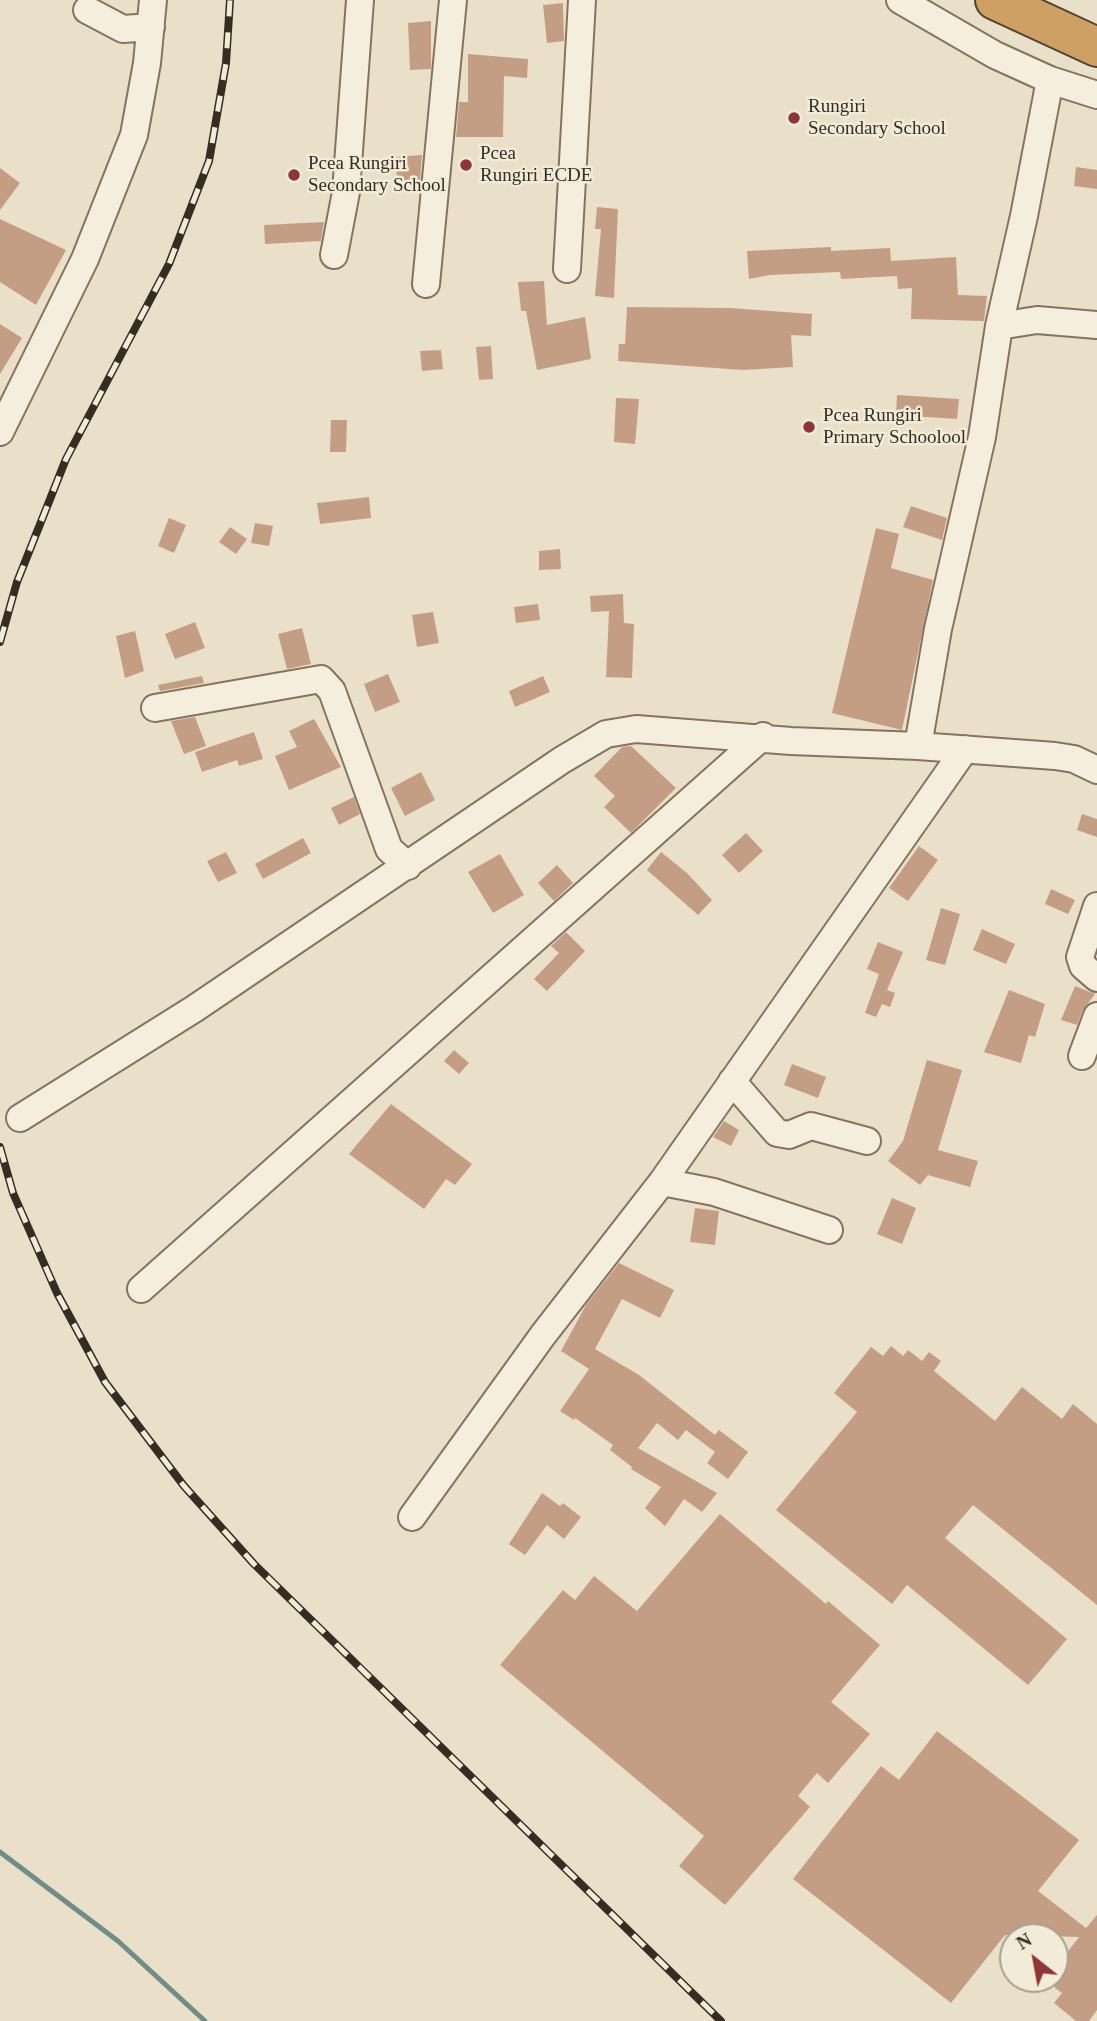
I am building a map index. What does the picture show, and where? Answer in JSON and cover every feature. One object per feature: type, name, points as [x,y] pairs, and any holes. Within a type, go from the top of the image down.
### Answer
[{"type":"highway","points":[[995,0],[1097,47]]},
{"type":"highway","points":[[1050,0],[1097,23]]},
{"type":"street","points":[[0,432],[85,259],[134,135],[153,0]]},
{"type":"street","points":[[334,255],[346,192],[360,0]]},
{"type":"street","points":[[426,284],[453,0]]},
{"type":"street","points":[[566,269],[582,0]]},
{"type":"street","points":[[900,0],[995,55],[1050,80],[1097,95]]},
{"type":"street","points":[[87,10],[123,29],[151,27]]},
{"type":"street","points":[[918,746],[938,629],[982,437],[999,326],[1024,216],[1050,80]]},
{"type":"street","points":[[999,326],[1037,320],[1097,325]]},
{"type":"street","points":[[155,708],[321,679],[332,691],[389,849],[408,866]]},
{"type":"street","points":[[20,1118],[194,1009],[562,760],[606,734],[636,729],[707,736],[763,736],[804,742],[965,749],[1065,758],[1091,765],[1097,770]]},
{"type":"street","points":[[141,1289],[763,736]]},
{"type":"street","points":[[412,1517],[543,1335],[662,1182],[965,749]]},
{"type":"street","points":[[1097,906],[1080,957],[1083,967],[1097,978]]},
{"type":"street","points":[[1082,1056],[1097,1016]]},
{"type":"street","points":[[732,1081],[777,1133],[789,1135],[811,1126],[867,1141]]},
{"type":"street","points":[[662,1182],[714,1192],[829,1230]]},
{"type":"building","points":[[563,3],[564,41],[547,43],[543,5]]},
{"type":"building","points":[[431,21],[431,69],[410,70],[408,23]]},
{"type":"building","points":[[468,54],[528,59],[527,78],[504,76],[503,137],[456,137],[459,102],[468,102]]},
{"type":"building","points":[[422,155],[420,181],[397,183],[396,157]]},
{"type":"building","points":[[1076,167],[1097,170],[1097,189],[1074,186]]},
{"type":"building","points":[[0,168],[20,183],[0,210]]},
{"type":"building","points":[[597,207],[618,209],[614,298],[595,296],[601,229],[595,229]]},
{"type":"building","points":[[0,219],[66,250],[36,305],[0,282]]},
{"type":"building","points":[[324,222],[321,241],[265,244],[264,225]]},
{"type":"building","points":[[831,247],[831,251],[890,248],[891,261],[956,257],[958,295],[987,296],[984,321],[911,319],[912,288],[898,289],[897,276],[841,279],[840,272],[770,275],[749,279],[747,251]]},
{"type":"building","points":[[544,281],[547,325],[585,317],[591,359],[537,370],[526,311],[521,311],[518,282]]},
{"type":"building","points":[[627,307],[730,308],[812,314],[811,336],[791,335],[793,367],[743,370],[618,361],[619,344],[625,344]]},
{"type":"building","points":[[0,324],[22,338],[0,374]]},
{"type":"building","points":[[491,346],[493,379],[479,380],[476,347]]},
{"type":"building","points":[[441,350],[443,369],[422,371],[420,351]]},
{"type":"building","points":[[897,395],[959,399],[957,419],[896,415]]},
{"type":"building","points":[[616,398],[639,399],[635,444],[614,442]]},
{"type":"building","points":[[331,420],[347,420],[346,452],[330,452]]},
{"type":"building","points":[[369,497],[371,518],[320,524],[317,503]]},
{"type":"building","points":[[911,506],[947,518],[942,540],[903,527]]},
{"type":"building","points":[[169,518],[186,525],[174,553],[158,546]]},
{"type":"building","points":[[255,523],[273,526],[269,546],[251,543]]},
{"type":"building","points":[[230,527],[247,539],[236,554],[219,542]]},
{"type":"building","points":[[876,528],[899,534],[891,568],[933,580],[902,730],[832,713]]},
{"type":"building","points":[[560,549],[561,569],[539,570],[539,551]]},
{"type":"building","points":[[623,594],[624,623],[634,624],[632,678],[606,677],[609,611],[591,612],[590,596]]},
{"type":"building","points":[[538,604],[540,620],[516,623],[514,607]]},
{"type":"building","points":[[433,612],[439,643],[417,647],[412,615]]},
{"type":"building","points":[[195,622],[205,648],[175,659],[165,634]]},
{"type":"building","points":[[302,628],[311,664],[287,669],[278,634]]},
{"type":"building","points":[[135,631],[144,671],[125,678],[116,636]]},
{"type":"building","points":[[388,674],[400,702],[375,712],[364,684]]},
{"type":"building","points":[[202,676],[204,683],[160,691],[158,685]]},
{"type":"building","points":[[543,676],[550,692],[515,707],[509,691]]},
{"type":"building","points":[[195,717],[206,746],[184,754],[171,721]]},
{"type":"building","points":[[314,719],[341,767],[289,790],[275,756],[297,747],[289,731]]},
{"type":"building","points":[[254,732],[263,759],[239,766],[237,760],[202,772],[195,752]]},
{"type":"building","points":[[631,746],[676,788],[631,833],[604,807],[615,796],[594,776],[622,747]]},
{"type":"building","points":[[421,772],[435,800],[405,816],[391,788]]},
{"type":"building","points":[[354,797],[360,814],[339,825],[331,808]]},
{"type":"building","points":[[1082,814],[1097,819],[1097,837],[1077,830]]},
{"type":"building","points":[[746,833],[763,851],[739,873],[722,855]]},
{"type":"building","points":[[303,838],[311,853],[263,879],[255,864]]},
{"type":"building","points":[[919,846],[938,860],[908,901],[889,888]]},
{"type":"building","points":[[226,852],[237,873],[218,882],[207,861]]},
{"type":"building","points":[[661,852],[687,873],[712,900],[698,915],[647,870]]},
{"type":"building","points":[[500,854],[524,895],[493,913],[468,872]]},
{"type":"building","points":[[557,865],[573,883],[554,901],[538,883]]},
{"type":"building","points":[[1051,889],[1075,900],[1068,914],[1045,904]]},
{"type":"building","points":[[941,908],[960,914],[945,965],[926,960]]},
{"type":"building","points":[[982,929],[1015,944],[1006,964],[973,950]]},
{"type":"building","points":[[566,932],[585,951],[547,991],[534,979],[559,953],[551,946]]},
{"type":"building","points":[[878,942],[903,952],[887,990],[895,993],[890,1007],[882,1004],[876,1017],[865,1013],[879,974],[867,969]]},
{"type":"building","points":[[1075,986],[1095,994],[1083,1010],[1077,1025],[1061,1020]]},
{"type":"building","points":[[1009,990],[1045,1004],[1035,1037],[1029,1035],[1021,1063],[984,1052]]},
{"type":"building","points":[[454,1050],[469,1063],[459,1074],[444,1061]]},
{"type":"building","points":[[927,1060],[962,1070],[938,1150],[978,1161],[970,1187],[928,1175],[920,1185],[888,1161],[903,1141]]},
{"type":"building","points":[[792,1064],[826,1077],[818,1098],[784,1085]]},
{"type":"building","points":[[391,1104],[472,1164],[455,1185],[446,1179],[424,1209],[349,1154]]},
{"type":"building","points":[[724,1121],[739,1130],[731,1146],[713,1137]]},
{"type":"building","points":[[892,1198],[916,1208],[902,1244],[877,1234]]},
{"type":"building","points":[[695,1208],[719,1211],[715,1245],[690,1242]]},
{"type":"building","points":[[619,1263],[674,1290],[660,1318],[622,1299],[595,1349],[639,1375],[715,1435],[719,1430],[748,1452],[728,1479],[707,1463],[715,1452],[686,1430],[678,1440],[657,1423],[638,1448],[717,1493],[702,1512],[684,1499],[665,1526],[645,1508],[661,1487],[631,1469],[632,1467],[610,1450],[613,1445],[575,1418],[574,1420],[560,1411],[589,1369],[561,1351],[586,1305]]},
{"type":"building","points":[[891,1346],[903,1356],[908,1350],[922,1361],[929,1352],[941,1361],[934,1371],[995,1421],[1022,1387],[1062,1419],[1073,1404],[1097,1424],[1097,1605],[973,1505],[945,1538],[1067,1639],[1028,1685],[907,1585],[892,1604],[776,1510],[857,1412],[834,1393],[871,1347],[883,1356]]},
{"type":"building","points":[[542,1493],[560,1506],[563,1503],[581,1517],[564,1539],[547,1525],[525,1555],[509,1544]]},
{"type":"building","points":[[720,1514],[826,1604],[828,1601],[880,1645],[831,1702],[870,1734],[828,1783],[817,1773],[798,1796],[810,1807],[725,1905],[679,1866],[704,1836],[500,1665],[563,1590],[575,1600],[594,1576],[637,1611]]},
{"type":"building","points":[[937,1731],[1079,1840],[1038,1891],[1086,1928],[1097,1915],[1097,2010],[1089,2021],[1076,2021],[1054,2003],[1062,1993],[1069,1993],[1069,1950],[1079,1937],[1069,1937],[1069,1923],[999,1923],[999,1943],[951,2003],[793,1879],[881,1766],[899,1780]]},
{"type":"waterway","points":[[0,1852],[118,1941],[205,2021]]},
{"type":"railway","points":[[0,642],[17,582],[66,459],[169,264],[209,161],[226,63],[230,0]]},
{"type":"railway","points":[[0,1147],[13,1193],[57,1293],[105,1382],[184,1486],[254,1564],[721,2021]]},
{"type":"place","name":"Rungiri Secondary School","points":[[794,118]]},
{"type":"place","name":"Pcea Rungiri ECDE","points":[[466,165]]},
{"type":"place","name":"Pcea Rungiri Secondary School","points":[[294,175]]},
{"type":"place","name":"Pcea Rungiri Primary Schoolool","points":[[809,427]]}]
